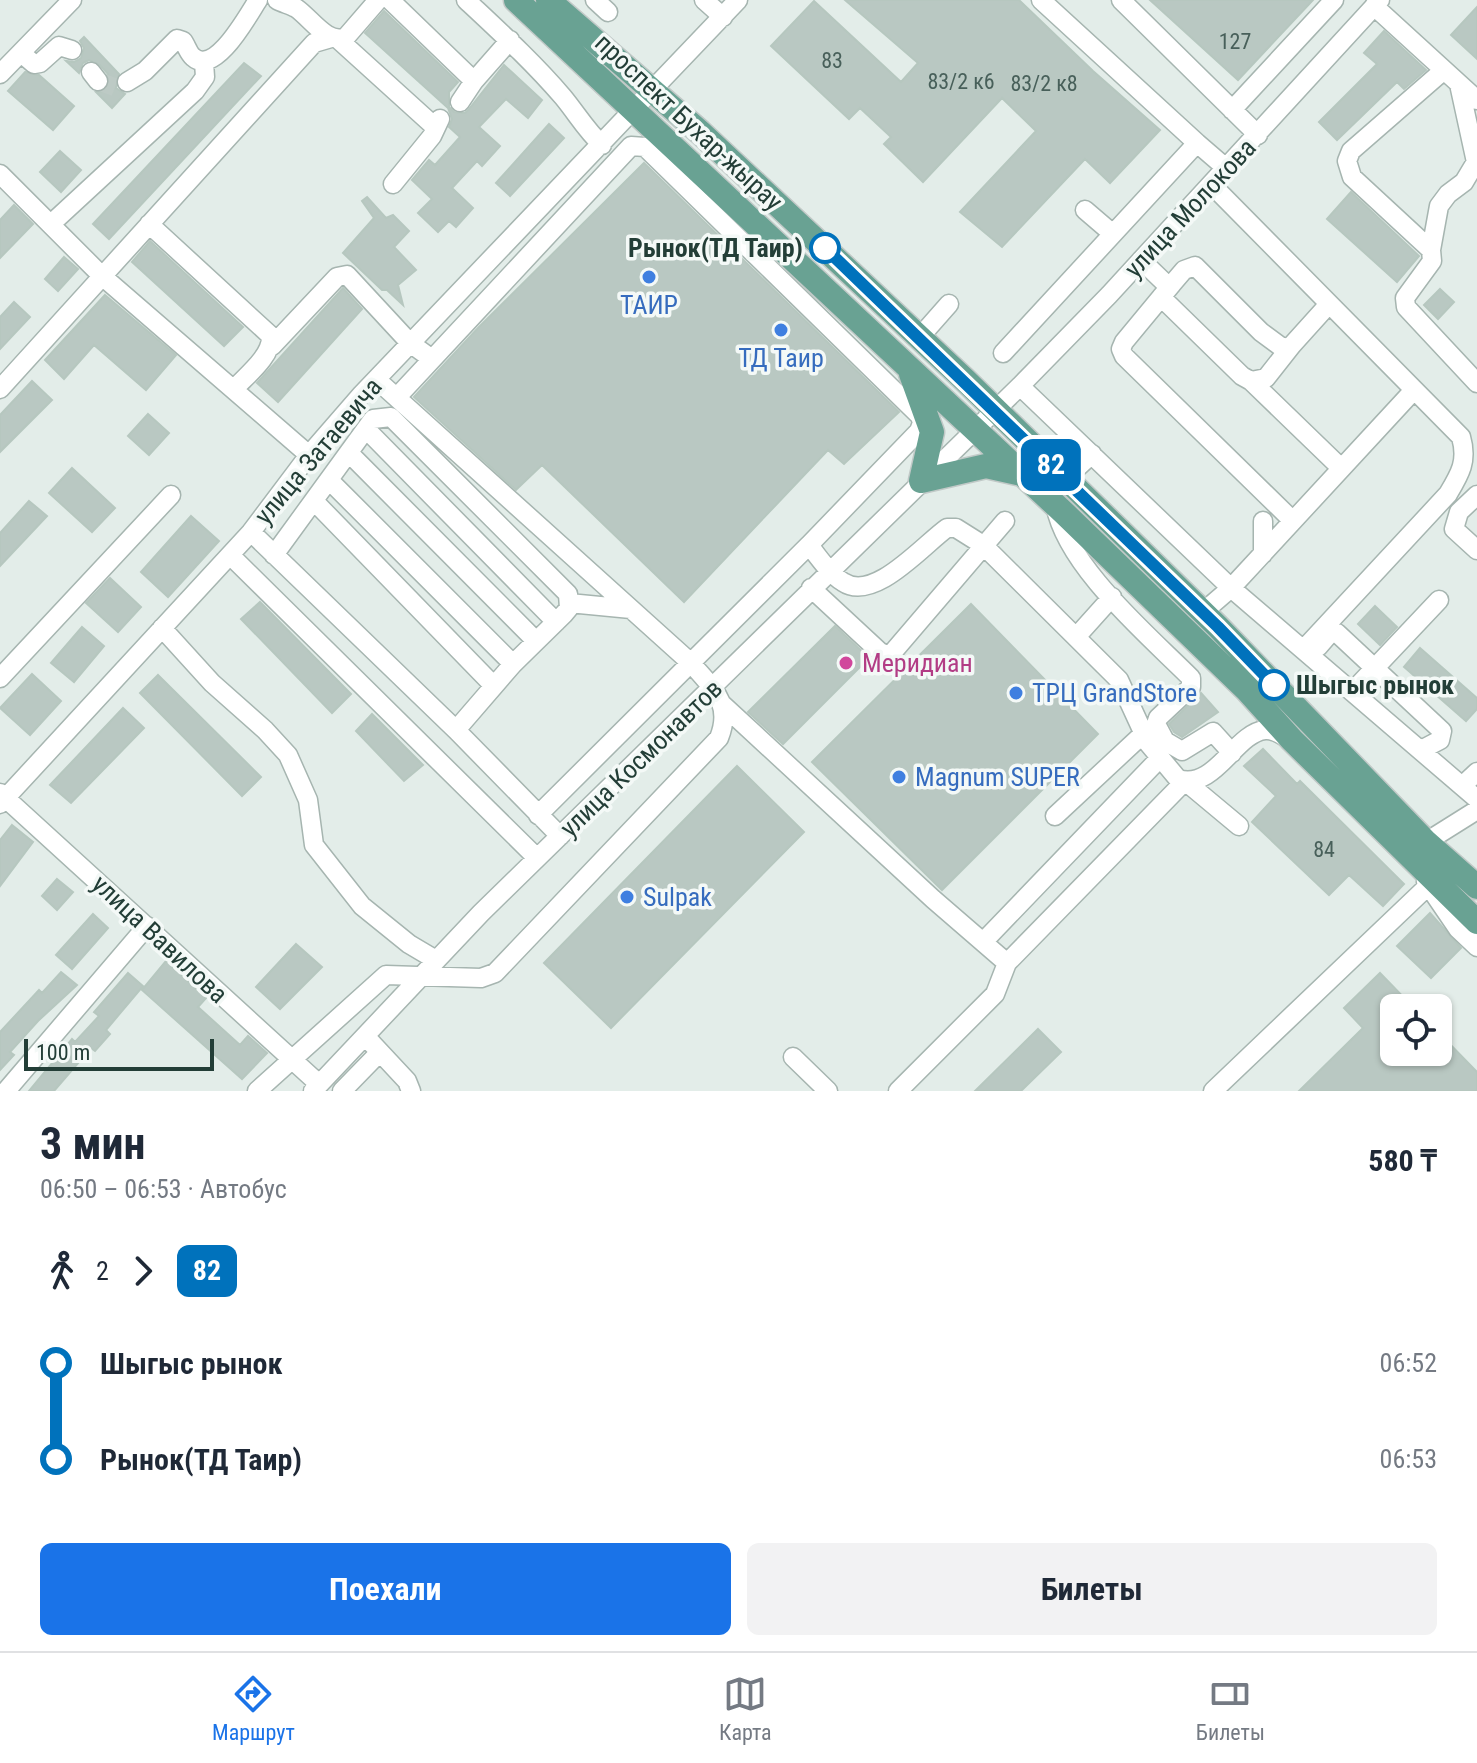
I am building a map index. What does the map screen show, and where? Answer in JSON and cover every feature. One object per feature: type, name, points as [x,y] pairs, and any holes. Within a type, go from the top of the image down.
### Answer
[{"type":"main road","name":"проспект Бухар-жырау","points":[[516,0],[1055,504],[1246,689],[1292,740],[1472,917]]},
{"type":"main road","name":"проспект Бухар-жырау","points":[[548,0],[654,91],[995,410],[1202,613],[1426,842],[1476,883]]},
{"type":"main road","points":[[909,368],[932,432],[921,481],[986,466],[1022,474]]},
{"type":"main road","points":[[1292,740],[1311,724]]},
{"type":"street","points":[[0,74],[72,0]]},
{"type":"street","points":[[127,82],[145,71],[177,39],[183,41],[193,58],[204,62],[213,60],[237,33],[258,0]]},
{"type":"street","points":[[277,0],[295,8],[437,123],[432,136],[393,184]]},
{"type":"street","points":[[0,389],[314,43],[346,37],[378,0]]},
{"type":"street","points":[[390,0],[474,81]]},
{"type":"street","points":[[466,0],[510,40],[565,99],[584,128],[602,145]]},
{"type":"street","points":[[704,0],[723,17],[738,0]]},
{"type":"street","points":[[1041,0],[1226,168]]},
{"type":"street","points":[[1121,0],[1258,135]]},
{"type":"street","points":[[1232,110],[1334,0]]},
{"type":"street","points":[[1377,3],[1477,100]]},
{"type":"street","name":"улица Молокова","points":[[975,430],[1141,260],[1377,3]]},
{"type":"street","name":"улица Затаевича","points":[[2,798],[251,532],[309,455],[410,343],[723,17]]},
{"type":"street","points":[[460,102],[510,40]]},
{"type":"street","points":[[21,53],[34,64],[40,63],[59,46],[72,50]]},
{"type":"street","points":[[52,223],[195,91],[205,77],[204,62]]},
{"type":"street","points":[[1431,250],[1352,177],[1347,161],[1351,151],[1444,70]]},
{"type":"street","points":[[1459,84],[1476,162],[1464,182],[1448,194],[1439,206],[1432,261],[1405,298],[1406,307],[1477,383]]},
{"type":"street","points":[[1003,353],[1197,143]]},
{"type":"street","points":[[397,397],[631,146],[645,147],[920,416],[922,423],[919,431],[538,815]]},
{"type":"street","points":[[0,200],[7,180],[102,276],[309,455]]},
{"type":"street","points":[[1211,184],[1461,437],[1464,450],[1461,472],[1448,494],[1308,652]]},
{"type":"street","points":[[1085,210],[1113,234]]},
{"type":"street","points":[[535,216],[550,232]]},
{"type":"street","points":[[149,224],[271,336],[272,346]]},
{"type":"street","points":[[1141,260],[1242,376],[1251,381],[1341,468]]},
{"type":"street","points":[[1292,345],[1284,349],[1277,346],[1195,266],[1184,270],[1166,290],[1121,349],[1124,356],[1293,521]]},
{"type":"street","points":[[234,389],[337,277],[347,275],[410,343],[432,359]]},
{"type":"street","points":[[919,338],[949,304]]},
{"type":"street","points":[[1251,381],[1266,378],[1329,304]]},
{"type":"street","points":[[377,380],[691,663],[723,705],[1007,963]]},
{"type":"street","points":[[1020,386],[1231,588],[1477,799]]},
{"type":"street","points":[[1202,613],[1231,588],[1414,390]]},
{"type":"street","points":[[274,555],[373,419],[391,417],[568,594],[569,608],[493,685],[456,730]]},
{"type":"street","points":[[366,429],[556,622]]},
{"type":"street","name":"улица Космонавтов","points":[[316,1088],[537,858],[975,430]]},
{"type":"street","points":[[349,453],[536,641]]},
{"type":"street","points":[[1065,479],[1092,454]]},
{"type":"street","points":[[329,480],[513,664]]},
{"type":"street","points":[[0,678],[171,495]]},
{"type":"street","points":[[1477,495],[1459,512],[1454,529],[1477,550]]},
{"type":"street","points":[[314,501],[493,685]]},
{"type":"street","points":[[1055,504],[1059,526],[1081,565],[1191,678],[1191,687],[1158,718],[1156,724],[1165,741],[1182,751],[1213,732],[1232,753]]},
{"type":"street","points":[[811,588],[887,655],[893,652],[1005,521]]},
{"type":"street","points":[[1263,521],[1263,554]]},
{"type":"street","points":[[809,545],[829,570],[845,583],[868,587],[883,580],[947,528],[956,528],[983,545],[1119,680],[1143,734],[1169,771],[1239,826]]},
{"type":"street","points":[[251,532],[456,730],[560,836]]},
{"type":"street","points":[[230,555],[537,858]]},
{"type":"street","points":[[1077,636],[1112,597]]},
{"type":"street","points":[[1353,691],[1439,600]]},
{"type":"street","points":[[569,603],[631,609]]},
{"type":"street","points":[[162,628],[212,683],[288,755],[308,800],[314,845],[362,906],[409,944],[436,960]]},
{"type":"street","points":[[1308,652],[1334,632],[1442,731],[1440,740],[1421,750]]},
{"type":"street","points":[[386,975],[403,973],[420,978],[481,978],[495,973],[719,738],[725,723],[723,705]]},
{"type":"street","points":[[898,1091],[995,994],[1007,963],[1185,781],[1208,773],[1257,732],[1269,729],[1292,740]]},
{"type":"street","points":[[1055,816],[1143,734]]},
{"type":"street","points":[[984,941],[1159,759]]},
{"type":"street","points":[[1462,786],[1477,772]]},
{"type":"street","name":"улица Вавилова","points":[[2,798],[147,926],[290,1059],[316,1088]]},
{"type":"street","points":[[1426,842],[1477,810]]},
{"type":"street","points":[[1399,844],[1458,929],[1477,947]]},
{"type":"street","points":[[1213,1091],[1428,886]]},
{"type":"street","points":[[6,1091],[147,926]]},
{"type":"street","points":[[257,1091],[386,975],[409,944]]},
{"type":"street","points":[[365,1036],[407,1081],[411,1091]]},
{"type":"street","points":[[342,1091],[380,1052]]},
{"type":"street","points":[[793,1057],[828,1091]]},
{"type":"building","points":[[845,0],[1019,0],[1160,130],[1110,183],[1085,159],[1002,247],[960,212],[1036,131],[1002,98],[923,182],[884,144],[891,137],[860,108],[849,119],[771,46],[814,1],[901,82],[918,63]]},
{"type":"building","points":[[1150,0],[1313,0],[1238,80]]},
{"type":"building","points":[[1477,7],[1477,59],[1451,35]]},
{"type":"building","points":[[384,11],[458,82],[449,92],[449,107],[454,112],[465,113],[504,65],[542,100],[528,118],[506,99],[479,127],[500,146],[482,166],[477,161],[452,188],[473,208],[456,227],[449,221],[438,232],[418,213],[432,199],[412,180],[429,160],[435,165],[460,137],[449,127],[452,119],[448,108],[365,33]]},
{"type":"building","points":[[1384,31],[1426,70],[1404,89],[1397,82],[1337,140],[1319,122],[1377,64],[1364,53]]},
{"type":"building","points":[[84,37],[119,74],[116,88],[125,94],[112,108],[96,92],[105,91],[109,85],[108,74],[100,65],[89,60],[83,63],[79,73],[66,61],[74,62],[81,58],[84,48],[80,41]]},
{"type":"building","points":[[244,63],[261,76],[109,239],[93,224]]},
{"type":"building","points":[[25,72],[39,75],[74,106],[53,130],[8,91]]},
{"type":"building","points":[[549,124],[564,138],[510,196],[496,183]]},
{"type":"building","points":[[60,151],[81,170],[61,192],[40,172]]},
{"type":"building","name":"ТАИР","points":[[644,163],[899,412],[844,464],[828,450],[684,602],[542,465],[516,490],[414,397],[478,328]]},
{"type":"building","points":[[1351,192],[1419,256],[1397,282],[1327,219]]},
{"type":"building","points":[[367,197],[386,218],[393,215],[409,231],[394,247],[416,270],[398,285],[403,305],[387,290],[382,290],[343,253],[374,218],[362,201]]},
{"type":"building","points":[[14,205],[33,224],[0,258],[0,220]]},
{"type":"building","points":[[150,241],[243,327],[224,346],[132,262]]},
{"type":"building","points":[[64,257],[78,269],[58,291],[45,279]]},
{"type":"building","points":[[343,288],[362,309],[278,402],[257,383]]},
{"type":"building","points":[[1440,289],[1454,302],[1438,319],[1424,305]]},
{"type":"building","points":[[105,295],[176,355],[146,390],[94,345],[64,379],[45,360]]},
{"type":"building","points":[[14,302],[30,317],[0,349],[0,317]]},
{"type":"building","points":[[32,381],[52,400],[0,452],[0,415]]},
{"type":"building","points":[[148,414],[169,433],[149,455],[128,436]]},
{"type":"building","points":[[72,468],[115,508],[92,532],[49,493]]},
{"type":"building","points":[[29,501],[47,516],[0,566],[0,533]]},
{"type":"building","points":[[191,516],[219,541],[168,597],[141,572]]},
{"type":"building","points":[[110,578],[141,607],[118,632],[86,603]]},
{"type":"building","points":[[260,602],[351,694],[332,713],[241,619]]},
{"type":"building","points":[[971,604],[1098,734],[942,890],[812,762]]},
{"type":"building","points":[[1375,606],[1397,627],[1380,645],[1358,624]]},
{"type":"building","points":[[835,626],[869,658],[783,744],[748,712]]},
{"type":"building","points":[[82,627],[104,646],[74,682],[51,663]]},
{"type":"building","points":[[1420,648],[1477,698],[1477,709],[1466,721],[1404,667]]},
{"type":"building","points":[[32,674],[61,701],[30,735],[0,708]]},
{"type":"building","points":[[158,675],[261,777],[242,796],[140,693]]},
{"type":"building","points":[[1201,693],[1218,712],[1182,737],[1169,724]]},
{"type":"building","points":[[123,708],[144,728],[71,803],[50,785]]},
{"type":"building","points":[[372,714],[423,765],[404,781],[356,731]]},
{"type":"building","points":[[1263,749],[1297,784],[1300,781],[1404,884],[1383,906],[1349,875],[1329,895],[1252,822],[1276,796],[1244,766]]},
{"type":"building","points":[[737,766],[804,832],[611,1028],[544,963]]},
{"type":"building","points":[[12,825],[33,842],[0,886],[0,840]]},
{"type":"building","points":[[57,879],[73,892],[57,910],[42,896]]},
{"type":"building","points":[[1430,913],[1461,948],[1431,978],[1397,946]]},
{"type":"building","points":[[93,914],[108,928],[72,969],[56,955]]},
{"type":"building","points":[[296,944],[322,967],[280,1009],[256,987]]},
{"type":"building","points":[[166,961],[206,998],[198,1007],[240,1045],[248,1036],[267,1053],[242,1079],[142,990]]},
{"type":"building","points":[[61,972],[77,985],[38,1021],[10,1052],[14,1055],[0,1070],[0,1032],[39,990],[42,993]]},
{"type":"building","points":[[128,973],[143,986],[106,1030],[110,1034],[95,1051],[91,1048],[54,1091],[29,1091],[72,1039],[75,1042],[99,1016],[94,1012]]},
{"type":"building","points":[[1380,973],[1400,994],[1380,994],[1380,1066],[1452,1066],[1452,1046],[1477,1072],[1477,1091],[1299,1091],[1363,1028],[1344,1008]]},
{"type":"building","points":[[1038,1029],[1061,1052],[1021,1091],[975,1091]]},
{"type":"tunnel","points":[[98,81],[117,88],[127,82]]},
{"type":"bus line","name":"82","points":[[825,248],[965,380],[1274,685]]},
{"type":"place","name":"Рынок(ТД Таир)","points":[[825,248]]},
{"type":"place","name":"ТАИР","points":[[649,277]]},
{"type":"place","name":"ТД Таир","points":[[781,330]]},
{"type":"place","name":"Меридиан","points":[[846,663]]},
{"type":"place","name":"Шыгыс рынок","points":[[1274,685]]},
{"type":"place","name":"ТРЦ GrandStore","points":[[1016,693]]},
{"type":"place","name":"Magnum SUPER","points":[[899,777]]},
{"type":"place","name":"Sulpak","points":[[627,897]]}]
